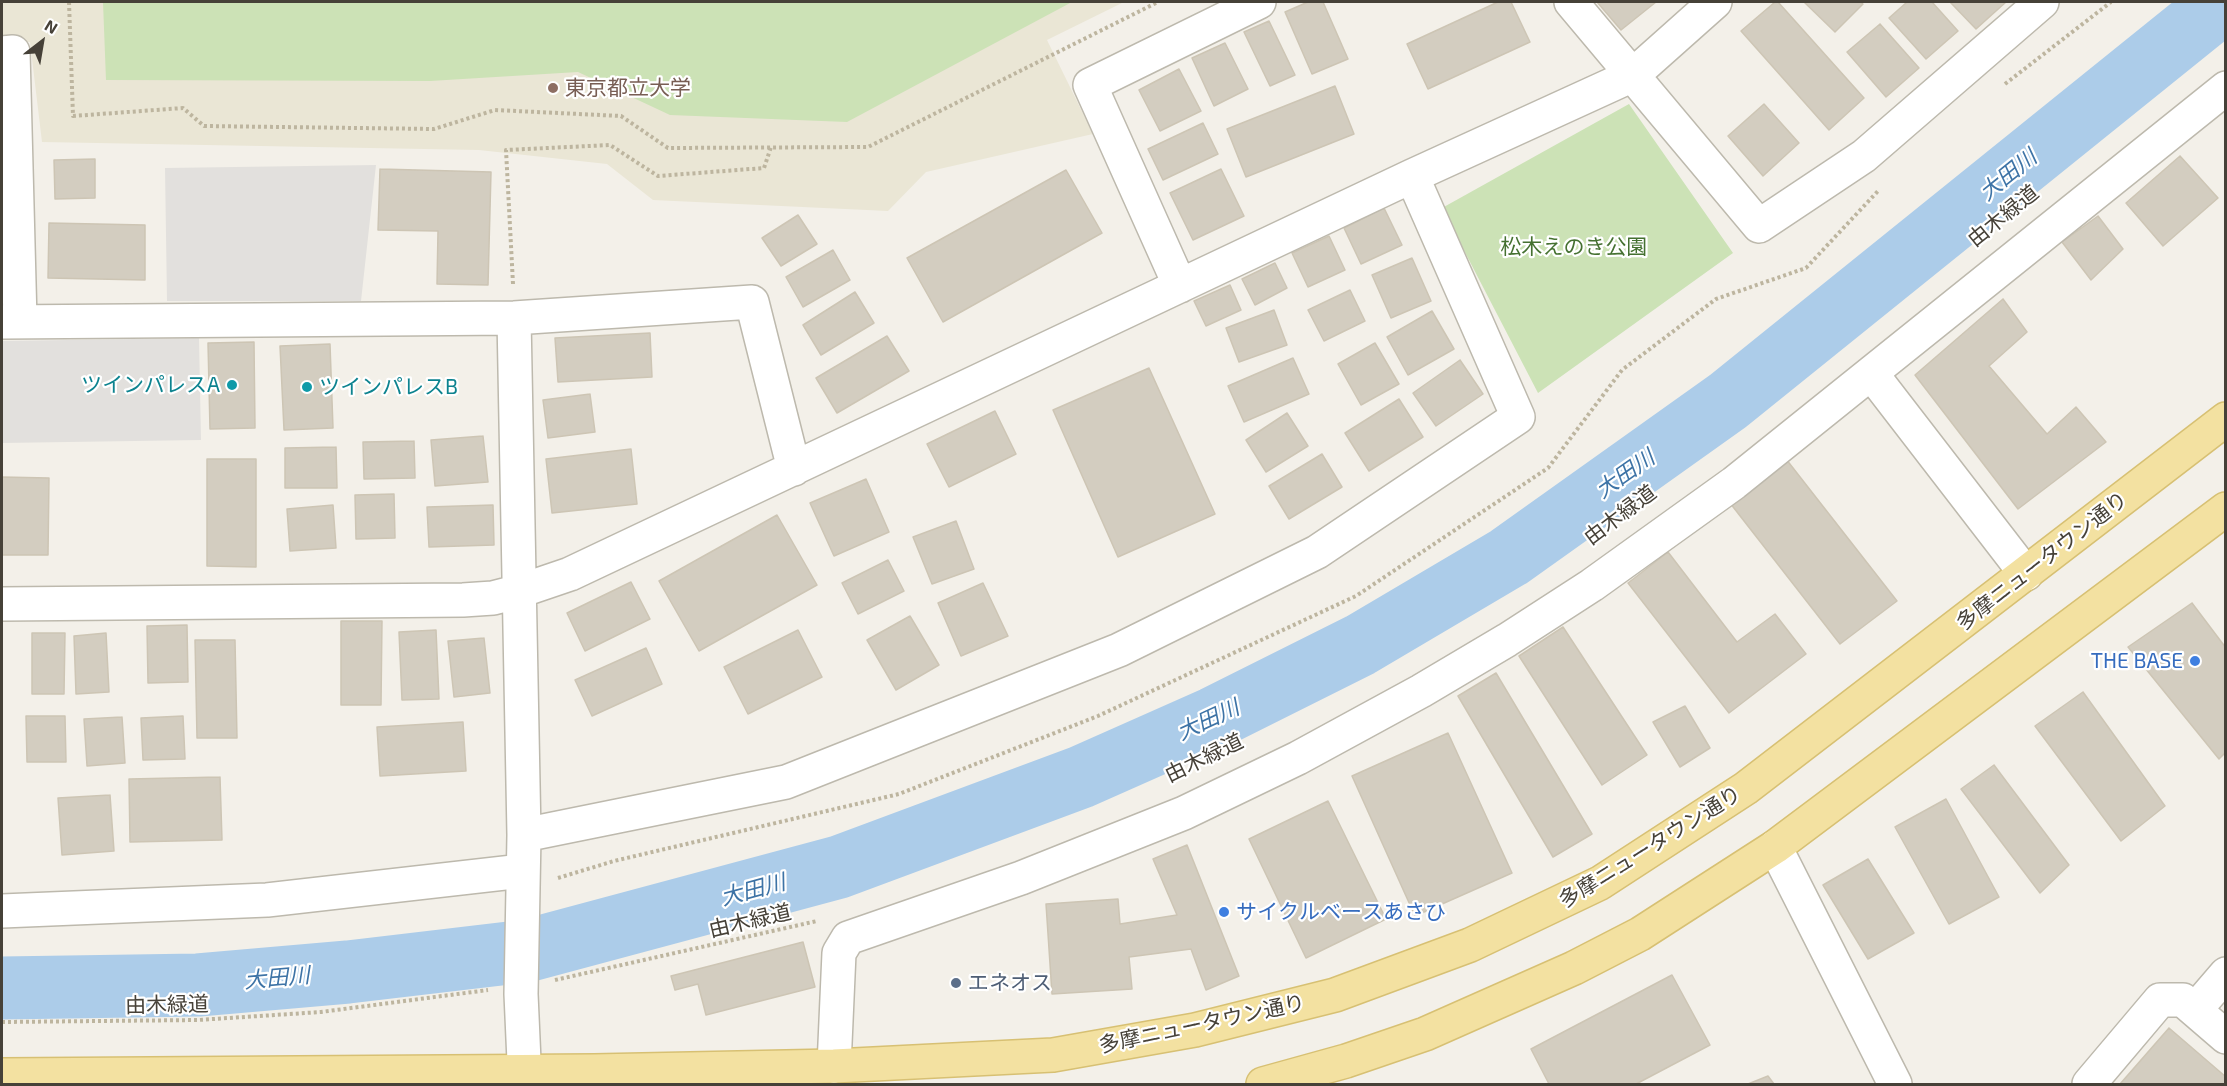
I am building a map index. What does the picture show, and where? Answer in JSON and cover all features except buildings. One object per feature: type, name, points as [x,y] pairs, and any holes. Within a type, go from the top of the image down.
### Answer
[{"type":"main road","name":"多摩ニュータウン通り","points":[[2,1075],[524,1078],[1053,1055],[1195,1030],[1335,994],[1470,945],[1600,883],[1746,788],[2226,419]]},
{"type":"main road","points":[[1263,1084],[1346,1061],[1425,1034],[1574,968],[1640,934],[1774,847],[2226,509]]},
{"type":"street","points":[[1180,286],[1090,85],[1259,2]]},
{"type":"street","points":[[1571,2],[1759,226],[1864,156],[2042,2]]},
{"type":"street","points":[[2,604],[463,600],[493,598],[570,574],[1412,176],[1633,75],[1714,2]]},
{"type":"street","points":[[2,53],[13,52],[11,322],[514,318],[752,302],[794,469]]},
{"type":"street","points":[[834,1066],[839,953],[848,938],[1021,878],[1174,817],[1298,758],[1421,691],[1592,585],[1734,483],[2226,88]]},
{"type":"street","points":[[524,835],[786,782],[1119,650],[1317,552],[1518,417],[1412,176]]},
{"type":"street","points":[[514,318],[524,835],[522,886],[524,1078]]},
{"type":"street","points":[[1871,373],[2026,574]]},
{"type":"street","points":[[1774,847],[1895,1084]]},
{"type":"street","points":[[2,911],[522,886]]},
{"type":"street","points":[[2195,1010],[2226,974]]},
{"type":"street","points":[[2089,1084],[2160,1000],[2183,1000],[2226,1036]]},
{"type":"path","points":[[69,2],[73,116],[183,108],[204,126],[434,129],[495,110],[621,116],[668,148],[868,147],[1158,2]]},
{"type":"path","points":[[1999,88],[2111,2]]},
{"type":"path","points":[[514,318],[506,150],[610,145],[658,176],[764,168],[771,147]]},
{"type":"path","points":[[522,886],[614,861],[899,794],[1098,717],[1356,596],[1548,468],[1622,370],[1716,299],[1806,268],[1882,185]]},
{"type":"path","name":"由木緑道","points":[[2,1022],[198,1020],[321,1011],[582,976],[818,921]]},
{"type":"shaded area","name":"東京都立大学","points":[[2,2],[1124,2],[1047,40],[1093,134],[926,172],[888,211],[653,200],[607,164],[479,150],[42,142],[30,42],[2,41]]},
{"type":"shaded area","points":[[376,165],[361,301],[167,301],[165,168]]},
{"type":"shaded area","points":[[199,338],[201,440],[2,443],[2,341]]},
{"type":"green space","points":[[103,2],[1072,2],[847,122],[670,115],[578,72],[430,81],[106,80]]},
{"type":"green space","name":"松木えのき公園","points":[[1629,104],[1733,253],[1538,393],[1442,208]]},
{"type":"waterway","name":"大田川","points":[[2,988],[198,985],[348,972],[526,951],[839,867],[1081,777],[1214,718],[1360,645],[1509,557],[1728,401],[2223,2]]},
{"type":"place","name":"東京都立大学","points":[[553,88]]},
{"type":"place","name":"ツインパレスA","points":[[232,385]]},
{"type":"place","name":"ツインパレスB","points":[[307,387]]},
{"type":"place","name":"THE BASE","points":[[2195,661]]},
{"type":"place","name":"サイクルベースあさひ","points":[[1224,912]]},
{"type":"place","name":"エネオス","points":[[956,983]]}]
